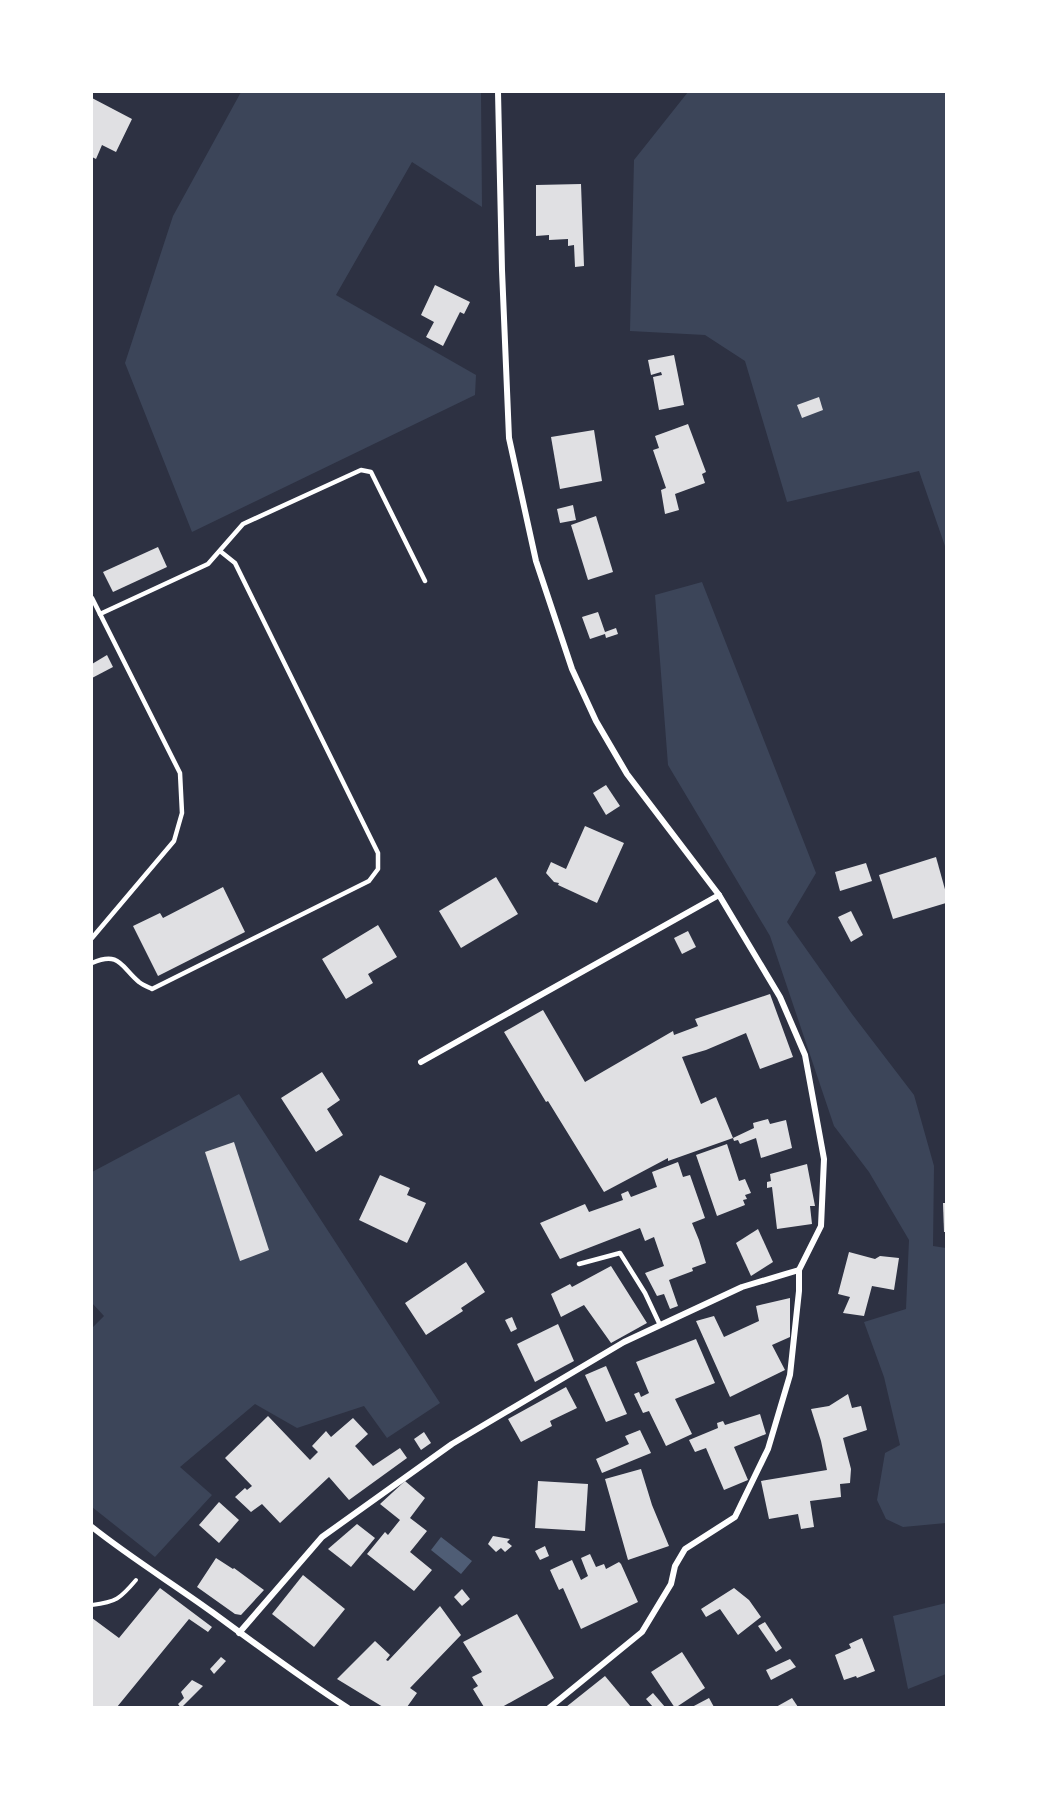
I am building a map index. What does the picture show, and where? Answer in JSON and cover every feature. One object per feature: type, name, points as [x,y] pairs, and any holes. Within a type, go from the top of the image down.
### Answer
[{"type":"street","points":[[498,92],[509,438],[536,561],[572,669],[596,721],[632,782],[719,895],[780,997],[805,1056],[824,1159],[821,1227],[799,1270],[800,1291],[790,1375],[768,1449],[735,1517],[685,1548],[675,1566],[671,1584],[642,1632],[549,1707]]},
{"type":"street","points":[[421,1062],[719,895]]},
{"type":"street","points":[[239,1633],[322,1537],[452,1444],[624,1342],[742,1287],[799,1270]]},
{"type":"street","points":[[92,1527],[239,1633],[267,1650],[304,1679],[348,1707]]},
{"type":"lane","points":[[100,614],[208,564],[243,524],[362,470],[371,472],[425,580]]},
{"type":"lane","points":[[92,963],[103,958],[121,961],[140,983],[152,989],[369,881],[378,869],[378,853],[236,563],[220,551]]},
{"type":"lane","points":[[92,597],[180,772],[182,813],[174,842],[92,938]]},
{"type":"lane","points":[[579,1264],[620,1253],[645,1293],[660,1326]]},
{"type":"path","points":[[92,1605],[112,1602],[126,1592],[146,1567]]},
{"type":"shaded area","points":[[241,92],[481,92],[482,207],[412,162],[336,295],[476,375],[475,395],[192,532],[125,363],[173,216]]},
{"type":"shaded area","points":[[688,92],[946,92],[946,549],[919,471],[787,502],[745,361],[705,335],[630,331],[634,160]]},
{"type":"shaded area","points":[[702,582],[816,873],[787,922],[852,1014],[914,1095],[934,1166],[933,1246],[946,1248],[946,1523],[903,1527],[886,1519],[877,1500],[885,1453],[900,1445],[884,1377],[864,1322],[906,1309],[909,1240],[869,1172],[834,1126],[770,936],[668,765],[655,595]]},
{"type":"shaded area","points":[[239,1094],[440,1403],[387,1438],[364,1406],[297,1428],[255,1404],[180,1467],[212,1495],[155,1557],[92,1507],[92,1328],[104,1316],[92,1303],[92,1172]]},
{"type":"shaded area","points":[[441,1537],[472,1561],[461,1574],[431,1550]]},
{"type":"shaded area","points":[[946,1603],[946,1674],[908,1689],[893,1616]]},
{"type":"building","points":[[92,98],[132,119],[116,152],[102,145],[96,159],[92,157]]},
{"type":"building","points":[[581,184],[584,266],[575,267],[574,245],[568,246],[568,239],[549,240],[549,235],[536,236],[536,185]]},
{"type":"building","points":[[435,285],[470,302],[464,314],[460,312],[443,346],[426,337],[434,322],[421,315]]},
{"type":"building","points":[[674,355],[684,405],[659,410],[653,377],[662,375],[661,372],[651,375],[648,360]]},
{"type":"building","points":[[819,397],[823,410],[802,418],[797,405]]},
{"type":"building","points":[[688,424],[706,472],[702,474],[705,483],[675,494],[679,510],[665,514],[661,490],[666,488],[653,450],[659,448],[655,436]]},
{"type":"building","points":[[594,430],[602,481],[560,489],[551,437]]},
{"type":"building","points":[[573,505],[576,520],[560,523],[557,509]]},
{"type":"building","points":[[596,516],[613,572],[588,580],[571,525]]},
{"type":"building","points":[[158,547],[167,567],[113,592],[103,572]]},
{"type":"building","points":[[598,612],[605,632],[616,628],[618,634],[606,638],[605,634],[590,639],[582,617]]},
{"type":"building","points":[[107,655],[113,667],[92,678],[92,664]]},
{"type":"building","points":[[606,785],[620,806],[606,815],[593,793]]},
{"type":"building","points":[[585,826],[624,843],[597,903],[558,885],[559,883],[554,882],[546,873],[551,862],[566,869]]},
{"type":"building","points":[[936,857],[946,893],[946,903],[893,919],[879,875]]},
{"type":"building","points":[[866,863],[872,881],[840,891],[835,872]]},
{"type":"building","points":[[496,877],[518,914],[461,948],[439,911]]},
{"type":"building","points":[[223,887],[245,932],[158,976],[133,926],[160,913],[163,918]]},
{"type":"building","points":[[851,911],[863,935],[851,942],[838,917]]},
{"type":"building","points":[[378,925],[397,957],[368,974],[373,983],[346,999],[322,959]]},
{"type":"building","points":[[688,931],[696,947],[682,954],[674,938]]},
{"type":"building","points":[[770,994],[793,1057],[760,1069],[746,1033],[706,1050],[682,1057],[701,1104],[716,1097],[733,1138],[668,1161],[668,1158],[604,1192],[504,1032],[543,1010],[585,1082],[673,1031],[674,1035],[698,1026],[695,1019]]},
{"type":"building","points":[[322,1072],[340,1100],[327,1109],[343,1135],[316,1152],[281,1098]]},
{"type":"building","points":[[768,1119],[770,1124],[786,1120],[792,1148],[761,1158],[756,1138],[740,1144],[738,1140],[734,1141],[733,1138],[754,1128],[753,1123]]},
{"type":"building","points":[[234,1142],[269,1250],[240,1261],[205,1152]]},
{"type":"building","points":[[727,1144],[739,1181],[745,1179],[751,1193],[745,1195],[747,1199],[743,1200],[745,1205],[717,1216],[696,1155]]},
{"type":"building","points":[[678,1162],[683,1177],[690,1175],[705,1218],[692,1223],[706,1263],[692,1268],[693,1271],[669,1280],[678,1306],[670,1309],[664,1294],[657,1296],[645,1273],[664,1266],[654,1237],[645,1241],[640,1228],[560,1259],[540,1223],[585,1204],[589,1212],[623,1200],[621,1194],[628,1191],[631,1197],[657,1187],[652,1172]]},
{"type":"building","points":[[807,1164],[815,1206],[810,1206],[812,1224],[777,1229],[772,1187],[767,1188],[767,1182],[771,1181],[770,1174]]},
{"type":"building","points":[[380,1175],[410,1188],[407,1195],[426,1203],[407,1243],[359,1220]]},
{"type":"building","points":[[943,1203],[946,1203],[946,1232],[944,1232]]},
{"type":"building","points":[[758,1229],[773,1262],[751,1276],[736,1243]]},
{"type":"building","points":[[849,1252],[875,1259],[880,1256],[899,1258],[894,1290],[872,1286],[864,1316],[843,1313],[850,1297],[838,1294]]},
{"type":"building","points":[[466,1262],[485,1292],[461,1308],[463,1311],[426,1335],[405,1303]]},
{"type":"building","points":[[611,1266],[647,1323],[611,1343],[584,1305],[561,1317],[551,1294],[570,1284],[572,1287]]},
{"type":"building","points":[[790,1298],[790,1337],[772,1345],[785,1370],[730,1397],[696,1321],[714,1316],[724,1337],[759,1321],[756,1306]]},
{"type":"building","points":[[512,1317],[517,1329],[511,1332],[505,1320]]},
{"type":"building","points":[[558,1324],[574,1361],[535,1382],[517,1344]]},
{"type":"building","points":[[696,1339],[715,1383],[675,1399],[692,1434],[666,1446],[649,1411],[643,1413],[634,1394],[639,1392],[641,1397],[649,1393],[636,1362]]},
{"type":"building","points":[[606,1366],[627,1414],[606,1422],[585,1375]]},
{"type":"building","points":[[566,1387],[577,1408],[550,1421],[552,1426],[521,1442],[508,1419]]},
{"type":"building","points":[[848,1394],[852,1408],[861,1406],[867,1430],[843,1438],[851,1469],[850,1483],[840,1484],[841,1497],[810,1501],[814,1527],[801,1529],[798,1514],[769,1519],[761,1481],[827,1470],[811,1409],[829,1406]]},
{"type":"building","points":[[760,1414],[766,1434],[734,1447],[748,1480],[724,1490],[706,1448],[695,1452],[689,1440],[718,1428],[717,1423],[723,1421],[725,1425]]},
{"type":"building","points":[[268,1416],[310,1460],[318,1452],[312,1446],[326,1431],[331,1437],[353,1418],[368,1434],[355,1446],[373,1466],[400,1448],[407,1458],[349,1500],[329,1477],[280,1523],[262,1504],[251,1512],[235,1497],[245,1488],[247,1490],[252,1486],[225,1458]]},
{"type":"building","points":[[640,1430],[651,1453],[602,1473],[596,1459],[629,1444],[625,1436]]},
{"type":"building","points":[[424,1432],[431,1443],[421,1450],[414,1439]]},
{"type":"building","points":[[641,1469],[652,1505],[669,1546],[628,1560],[605,1479]]},
{"type":"building","points":[[405,1481],[425,1498],[410,1518],[427,1531],[410,1552],[432,1570],[414,1591],[367,1554],[385,1532],[388,1535],[400,1520],[380,1504]]},
{"type":"building","points":[[538,1481],[588,1484],[585,1531],[535,1528]]},
{"type":"building","points":[[219,1502],[239,1520],[219,1543],[199,1525]]},
{"type":"building","points":[[357,1524],[375,1538],[351,1567],[328,1549]]},
{"type":"building","points":[[493,1536],[510,1539],[507,1542],[512,1546],[505,1552],[501,1548],[496,1552],[488,1544]]},
{"type":"building","points":[[545,1546],[549,1556],[540,1560],[535,1551]]},
{"type":"building","points":[[590,1554],[596,1567],[604,1564],[606,1569],[619,1562],[621,1564],[638,1602],[581,1629],[563,1588],[559,1590],[550,1570],[572,1560],[581,1580],[588,1576],[581,1558]]},
{"type":"building","points":[[216,1558],[264,1590],[241,1615],[235,1614],[197,1587]]},
{"type":"building","points":[[303,1575],[345,1609],[314,1647],[272,1614]]},
{"type":"building","points":[[160,1588],[212,1627],[208,1632],[189,1619],[117,1707],[92,1707],[92,1618],[119,1638]]},
{"type":"building","points":[[734,1588],[749,1600],[761,1617],[738,1635],[720,1609],[706,1617],[701,1609]]},
{"type":"building","points":[[462,1589],[470,1599],[462,1606],[454,1597]]},
{"type":"building","points":[[440,1606],[461,1635],[410,1688],[417,1693],[407,1707],[383,1707],[337,1679],[375,1641],[390,1655],[386,1660],[388,1661]]},
{"type":"building","points":[[517,1614],[554,1678],[502,1707],[484,1707],[473,1689],[478,1686],[472,1677],[482,1672],[463,1642]]},
{"type":"building","points":[[765,1622],[782,1648],[776,1652],[758,1626]]},
{"type":"building","points":[[862,1638],[875,1671],[844,1680],[835,1655],[851,1648],[849,1644]]},
{"type":"building","points":[[682,1652],[705,1688],[675,1708],[651,1672]]},
{"type":"building","points":[[221,1657],[226,1661],[214,1674],[210,1669]]},
{"type":"building","points":[[790,1659],[796,1667],[771,1680],[766,1670]]},
{"type":"building","points":[[605,1676],[631,1707],[566,1707]]},
{"type":"building","points":[[192,1680],[203,1686],[181,1708],[178,1704],[184,1698],[181,1692]]},
{"type":"building","points":[[653,1693],[665,1707],[653,1707],[646,1699]]},
{"type":"building","points":[[709,1698],[714,1707],[692,1707]]},
{"type":"building","points":[[792,1698],[798,1707],[776,1707]]}]
